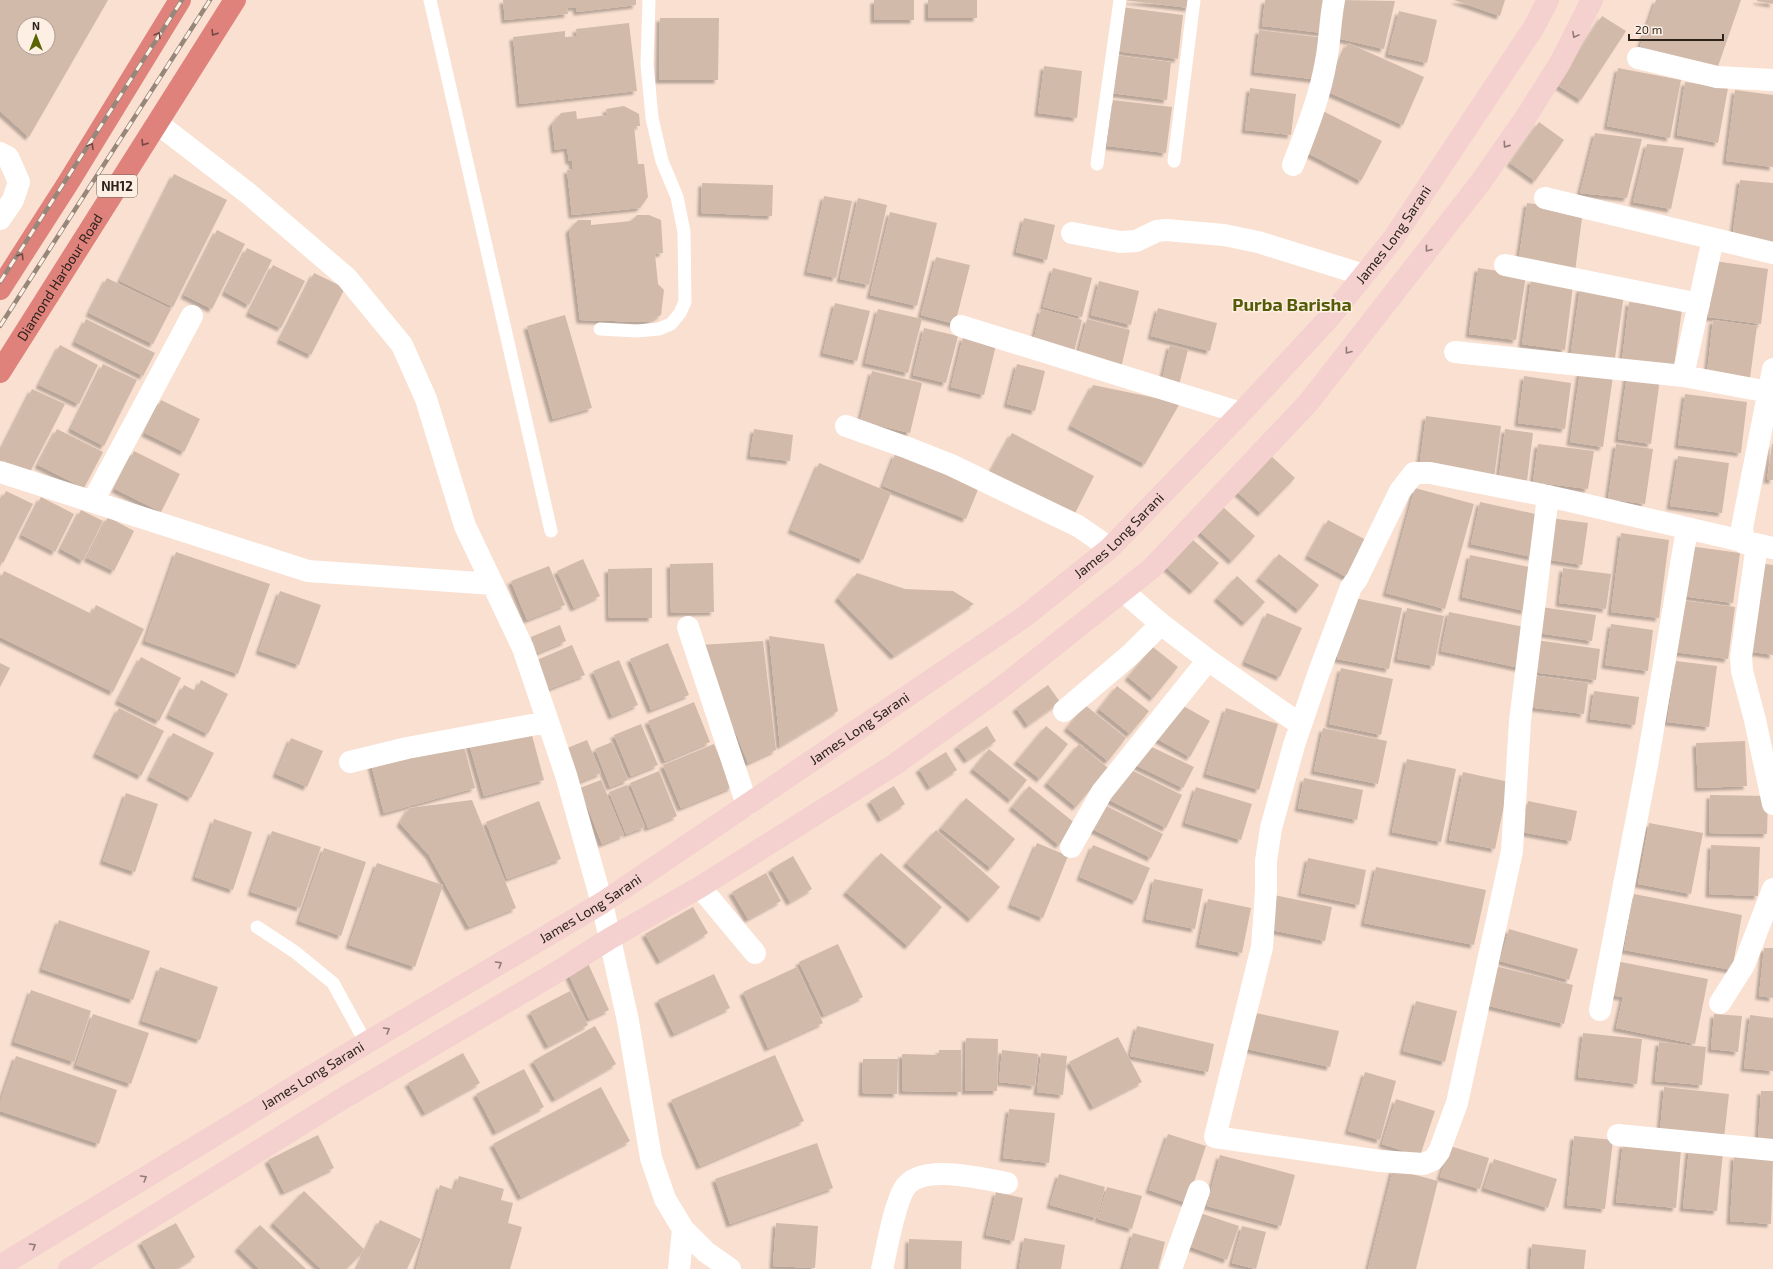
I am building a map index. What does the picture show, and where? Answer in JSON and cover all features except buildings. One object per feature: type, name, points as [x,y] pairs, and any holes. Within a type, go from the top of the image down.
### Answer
[{"type":"highway","name":"NH12","points":[[0,289],[68,183],[180,0]]},
{"type":"highway","name":"Diamond Harbour Road","points":[[0,372],[234,0]]},
{"type":"main road","name":"James Long Sarani","points":[[0,1266],[366,1042],[602,903],[1024,617],[1110,548],[1241,413],[1329,318],[1393,239],[1534,27],[1548,0]]},
{"type":"main road","points":[[68,1269],[342,1099],[557,972],[609,939],[700,887],[894,765],[1002,688],[1152,568],[1308,403],[1488,171],[1526,118],[1560,63],[1592,0]]},
{"type":"street","points":[[1293,166],[1318,97],[1326,60],[1329,25],[1334,0]]},
{"type":"street","points":[[1638,58],[1717,77],[1773,80]]},
{"type":"street","points":[[157,123],[249,194],[347,278],[402,346],[426,399],[465,526],[523,648],[566,775],[602,903],[628,1021],[651,1158],[665,1199],[683,1229],[706,1252],[730,1269]]},
{"type":"street","points":[[0,153],[8,157],[19,182],[13,200],[0,219]]},
{"type":"street","points":[[1545,198],[1773,253]]},
{"type":"street","points":[[1072,233],[1120,242],[1136,241],[1157,231],[1166,230],[1224,235],[1258,242],[1364,275]]},
{"type":"street","points":[[1683,376],[1713,238]]},
{"type":"street","points":[[1505,265],[1699,304]]},
{"type":"street","points":[[93,502],[192,316]]},
{"type":"street","points":[[961,326],[1241,413]]},
{"type":"street","points":[[1455,352],[1683,376],[1769,392]]},
{"type":"street","points":[[1758,545],[1742,528],[1773,369]]},
{"type":"street","points":[[846,426],[908,448],[951,466],[1078,526],[1110,548]]},
{"type":"street","points":[[0,472],[308,571],[493,584]]},
{"type":"street","points":[[1548,496],[1520,721],[1512,850],[1457,1103],[1439,1152],[1433,1160],[1423,1164],[1380,1161],[1215,1138],[1262,946],[1266,891],[1266,861],[1271,828],[1301,725],[1351,587],[1357,579],[1400,490],[1414,473],[1430,473],[1548,496],[1758,545]]},
{"type":"street","points":[[1600,1010],[1647,765],[1687,529]]},
{"type":"street","points":[[1758,545],[1741,657],[1742,670],[1755,720],[1773,804]]},
{"type":"street","points":[[1123,591],[1161,624],[1208,660],[1301,725]]},
{"type":"street","points":[[1064,711],[1130,655],[1161,624]]},
{"type":"street","points":[[688,627],[747,805]]},
{"type":"street","points":[[1071,847],[1102,792],[1208,660]]},
{"type":"street","points":[[350,762],[407,748],[548,722]]},
{"type":"street","points":[[700,887],[755,953]]},
{"type":"street","points":[[1720,1003],[1744,965],[1773,889]]},
{"type":"street","points":[[1618,1135],[1773,1150]]},
{"type":"street","points":[[882,1269],[904,1188],[914,1179],[928,1174],[949,1174],[1007,1183]]},
{"type":"street","points":[[1171,1269],[1199,1191]]},
{"type":"street","points":[[679,1269],[683,1229]]},
{"type":"lane","points":[[430,0],[551,531]]},
{"type":"lane","points":[[600,329],[637,331],[659,329],[671,324],[680,313],[685,302],[684,232],[677,197],[662,161],[652,118],[648,64],[649,0]]},
{"type":"lane","points":[[1097,164],[1120,0]]},
{"type":"lane","points":[[1174,161],[1194,0]]},
{"type":"lane","points":[[257,927],[295,952],[333,983],[366,1042]]},
{"type":"railway","points":[[0,282],[182,0]]},
{"type":"railway","points":[[0,326],[210,0]]},
{"type":"district","name":"Purba Barisha","points":[[1292,305]]}]
